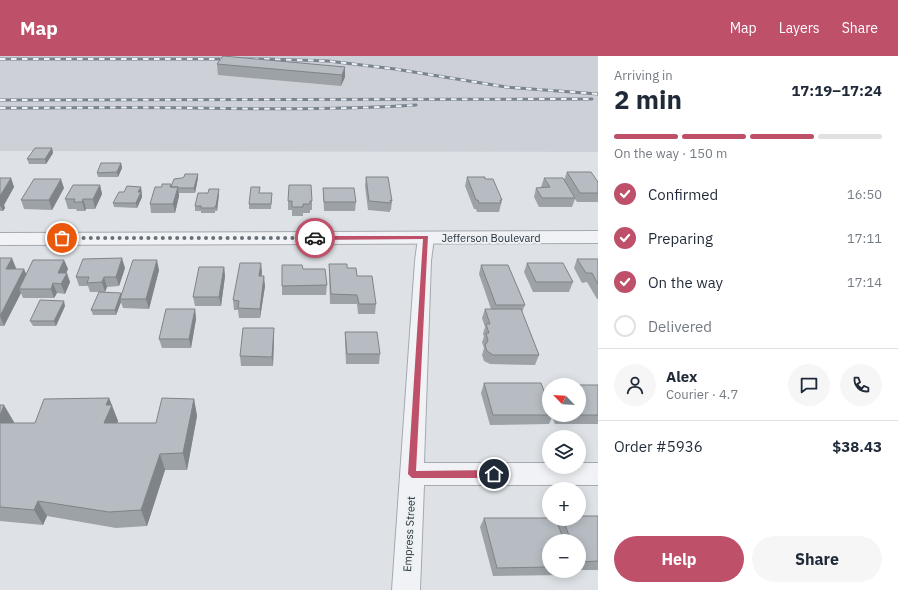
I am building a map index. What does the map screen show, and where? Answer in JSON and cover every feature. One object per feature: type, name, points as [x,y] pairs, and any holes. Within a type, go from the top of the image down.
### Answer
[{"type":"street","name":"Jefferson Boulevard","points":[[0,238],[598,237]]},
{"type":"street","name":"Empress Street","points":[[406,590],[423,261],[426,238]]},
{"type":"street","points":[[412,474],[598,474]]},
{"type":"shaded area","points":[[0,56],[598,56],[598,152],[0,151]]},
{"type":"building","points":[[223,56],[345,67],[342,75],[217,64]]},
{"type":"building","points":[[35,148],[52,148],[45,159],[27,159]]},
{"type":"building","points":[[101,163],[121,163],[117,172],[97,173]]},
{"type":"building","points":[[567,172],[591,172],[598,182],[598,193],[580,193]]},
{"type":"building","points":[[185,174],[198,174],[194,188],[171,187],[174,179],[182,178]]},
{"type":"building","points":[[366,177],[388,177],[392,201],[390,200],[391,203],[369,201]]},
{"type":"building","points":[[467,177],[485,177],[485,179],[493,179],[502,200],[500,200],[501,203],[479,203],[478,200],[476,200]]},
{"type":"building","points":[[0,178],[11,178],[0,196]]},
{"type":"building","points":[[544,178],[563,178],[575,198],[542,198],[536,188],[550,187]]},
{"type":"building","points":[[34,179],[61,179],[49,200],[21,200]]},
{"type":"building","points":[[162,184],[171,184],[170,187],[178,187],[173,204],[150,204],[155,187],[162,187]]},
{"type":"building","points":[[73,185],[100,185],[93,199],[83,199],[82,202],[74,202],[75,199],[65,199]]},
{"type":"building","points":[[289,185],[311,185],[312,201],[310,201],[310,204],[303,204],[303,207],[292,207],[292,201],[288,201]]},
{"type":"building","points":[[127,186],[141,187],[138,192],[141,192],[136,203],[113,203],[119,192],[124,192]]},
{"type":"building","points":[[251,187],[260,187],[259,193],[272,193],[271,204],[249,204]]},
{"type":"building","points":[[323,188],[354,188],[356,202],[324,202]]},
{"type":"building","points":[[209,189],[219,189],[215,208],[201,208],[201,206],[195,206],[198,193],[208,193]]},
{"type":"building","points":[[0,258],[12,258],[6,269],[24,269],[0,316]]},
{"type":"building","points":[[122,258],[116,277],[104,277],[102,282],[87,283],[89,277],[76,277],[83,259]]},
{"type":"building","points":[[577,259],[598,259],[598,284],[592,273],[586,273]]},
{"type":"building","points":[[33,260],[64,260],[58,273],[67,273],[61,284],[53,283],[51,289],[19,289]]},
{"type":"building","points":[[133,260],[157,260],[146,299],[120,299]]},
{"type":"building","points":[[240,263],[261,263],[259,276],[264,276],[260,309],[238,308],[239,301],[233,300]]},
{"type":"building","points":[[527,263],[563,263],[573,282],[536,282]]},
{"type":"building","points":[[329,264],[347,264],[347,268],[356,268],[357,276],[372,276],[376,304],[359,304],[357,295],[331,294]]},
{"type":"building","points":[[282,265],[302,265],[303,269],[325,269],[327,285],[282,286]]},
{"type":"building","points":[[481,265],[508,265],[525,305],[496,305]]},
{"type":"building","points":[[199,267],[224,267],[219,297],[193,297]]},
{"type":"building","points":[[99,292],[121,293],[115,310],[91,310]]},
{"type":"building","points":[[40,300],[64,301],[54,321],[30,321]]},
{"type":"building","points":[[166,309],[195,309],[189,339],[159,339]]},
{"type":"building","points":[[485,309],[521,309],[539,355],[493,355],[487,351],[485,345],[488,341],[486,333],[489,333],[486,324],[490,324]]},
{"type":"building","points":[[243,328],[274,328],[272,357],[240,356]]},
{"type":"building","points":[[345,332],[377,332],[380,354],[347,354]]},
{"type":"building","points":[[484,383],[541,383],[542,415],[493,415]]},
{"type":"building","points":[[586,385],[598,385],[598,415],[586,415]]},
{"type":"building","points":[[109,398],[106,405],[112,405],[104,423],[156,423],[162,398],[194,399],[183,453],[160,454],[141,510],[109,512],[38,501],[34,510],[0,507],[0,423],[35,423],[44,399]]},
{"type":"building","points":[[0,405],[4,405],[0,416]]},
{"type":"building","points":[[586,516],[598,516],[598,561],[586,562],[586,534],[568,534],[566,526],[586,526]]},
{"type":"building","points":[[484,518],[542,518],[542,526],[559,526],[561,534],[542,534],[542,567],[497,568]]},
{"type":"railway","points":[[0,59],[266,59],[328,61],[395,69],[506,87],[598,94]]},
{"type":"railway","points":[[0,100],[592,99]]},
{"type":"railway","points":[[0,108],[304,109],[416,105]]},
{"type":"way so far","points":[[62,238],[315,238]]},
{"type":"route","points":[[315,238],[426,238],[423,261],[412,474],[494,474]]}]
